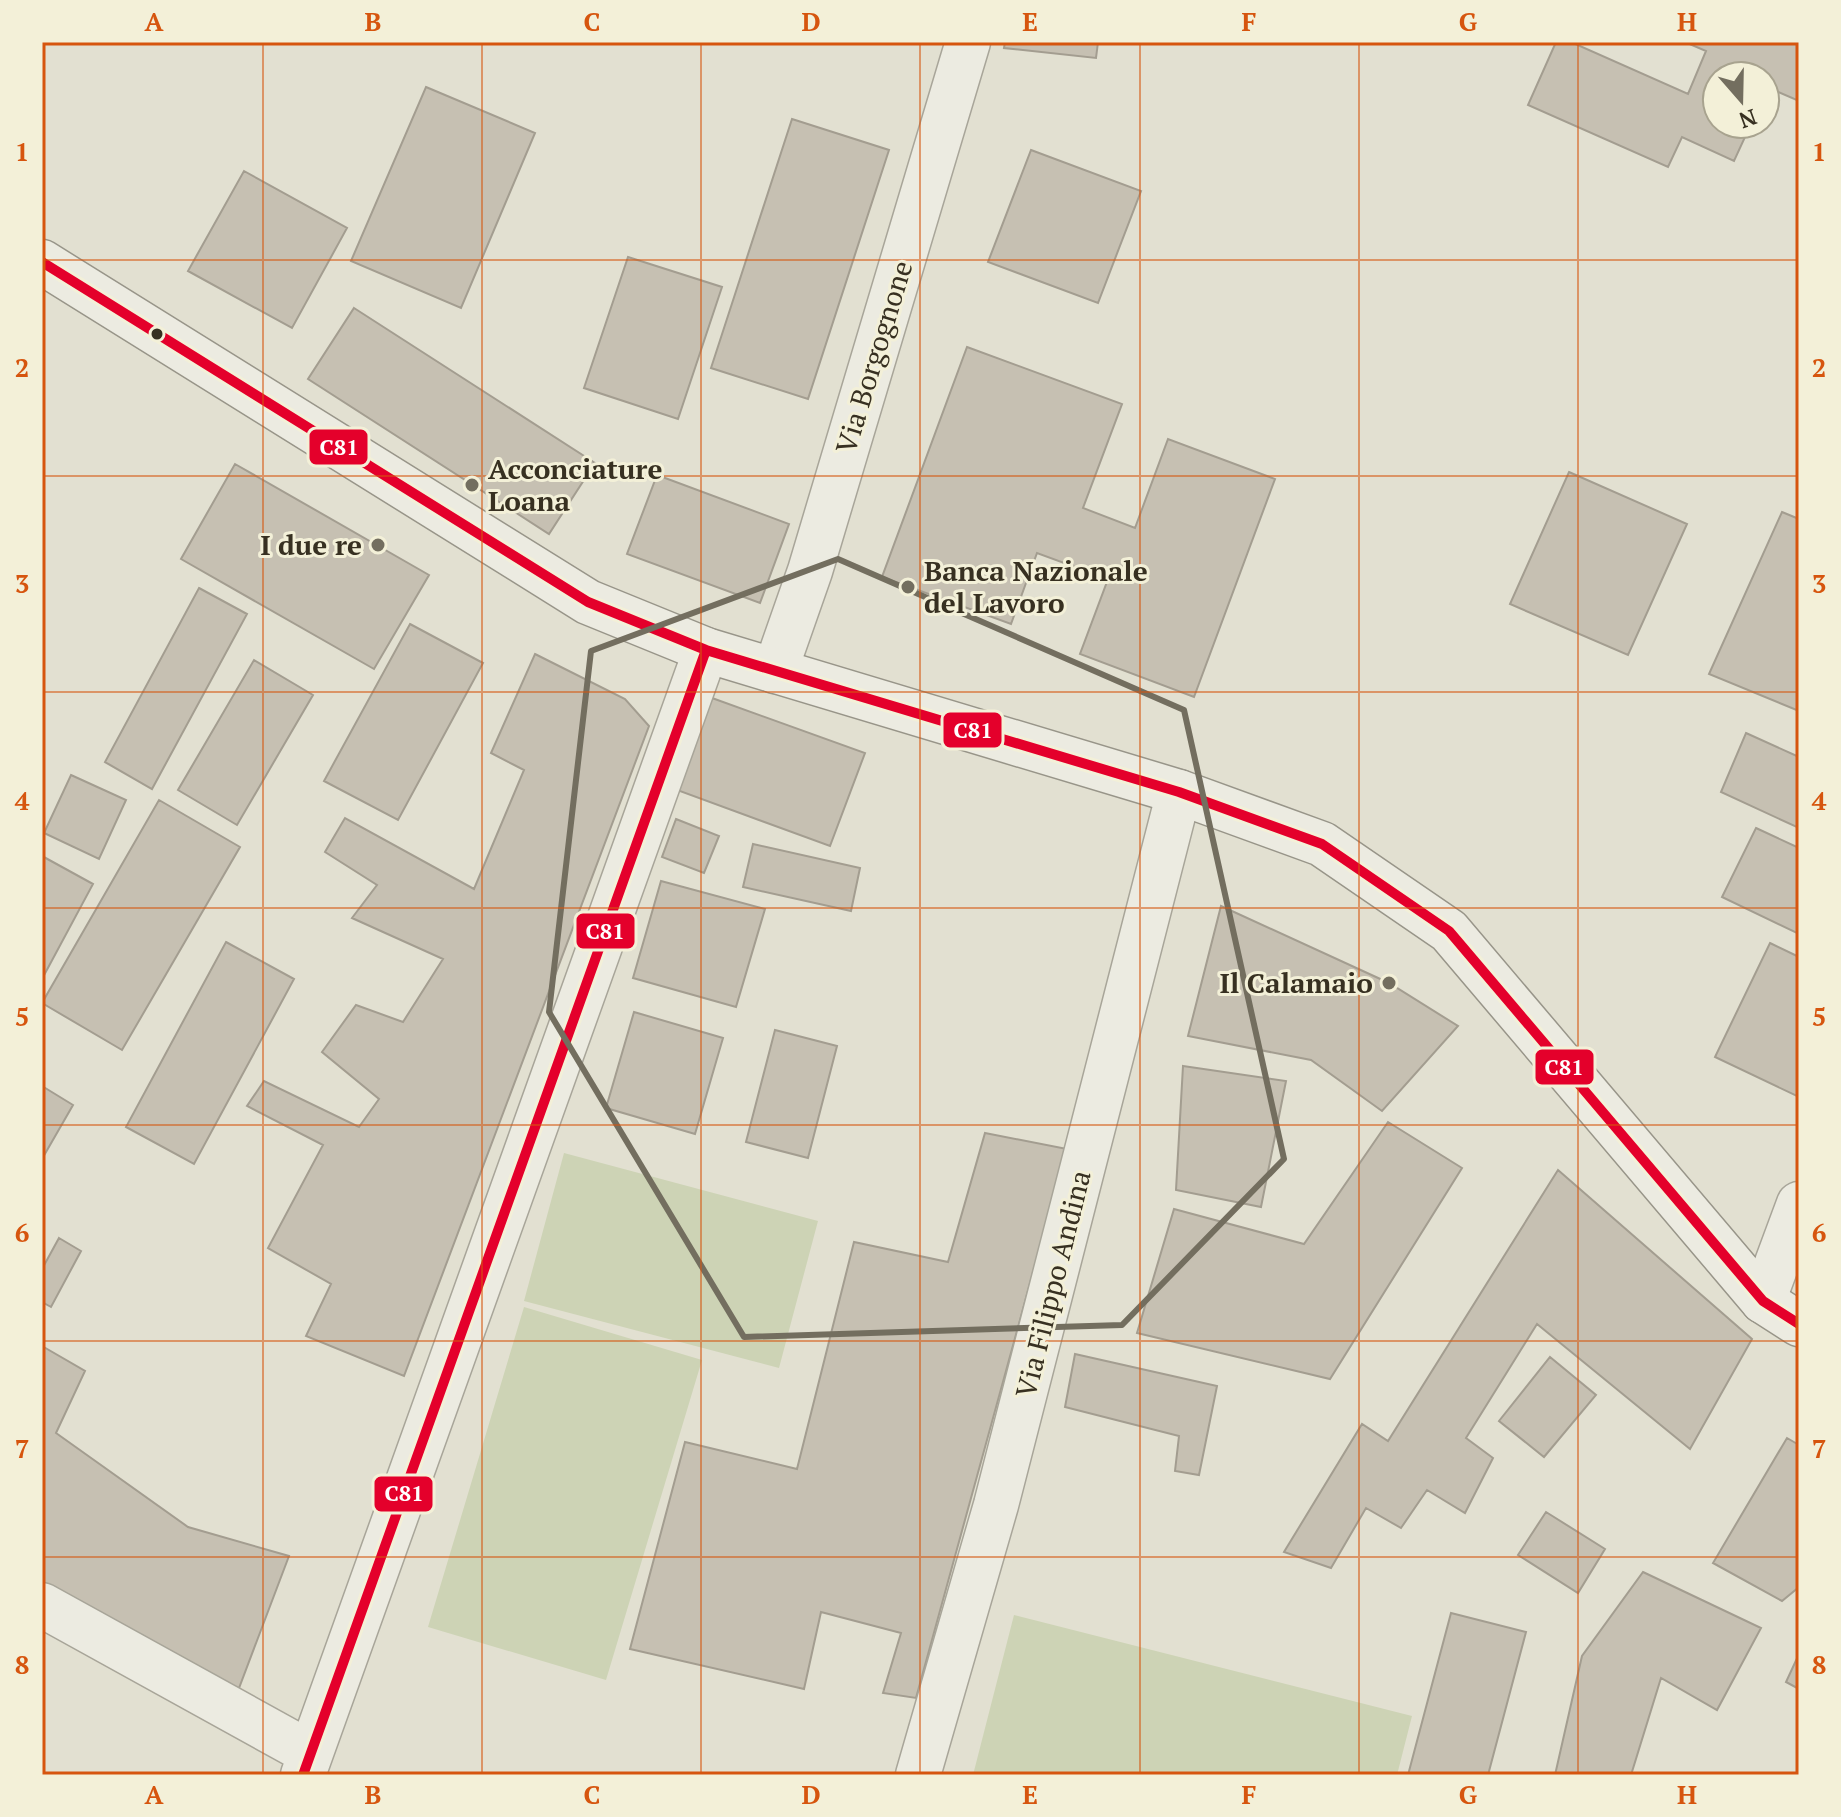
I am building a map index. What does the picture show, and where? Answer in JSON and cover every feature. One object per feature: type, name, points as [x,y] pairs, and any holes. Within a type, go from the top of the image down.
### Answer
[{"type":"street","name":"Via Borgognone","points":[[775,671],[810,571],[968,42]]},
{"type":"street","points":[[42,262],[588,602],[706,650],[1179,792],[1322,844],[1449,931],[1763,1301],[1799,1324]]},
{"type":"street","points":[[42,1605],[306,1764],[706,650]]},
{"type":"street","name":"Via Filippo Andina","points":[[918,1775],[996,1505],[1179,792]]},
{"type":"street","points":[[1763,1301],[1799,1204]]},
{"type":"highlighted area","points":[[838,559],[1184,710],[1284,1159],[1122,1325],[744,1337],[549,1012],[591,651]]},
{"type":"green space","points":[[564,1153],[818,1221],[779,1368],[524,1301]]},
{"type":"green space","points":[[524,1307],[702,1360],[606,1680],[428,1627]]},
{"type":"green space","points":[[1014,1615],[1412,1716],[1397,1775],[973,1775]]},
{"type":"building","points":[[1005,42],[1098,42],[1096,58],[1004,48]]},
{"type":"building","points":[[1556,42],[1571,42],[1688,94],[1701,63],[1701,140],[1744,140],[1734,161],[1682,137],[1668,167],[1528,105]]},
{"type":"building","points":[[1685,42],[1799,42],[1799,101],[1781,93],[1781,60],[1702,60],[1706,51]]},
{"type":"building","points":[[426,87],[535,133],[461,308],[351,261]]},
{"type":"building","points":[[792,119],[889,150],[808,399],[711,368]]},
{"type":"building","points":[[1031,150],[1141,191],[1098,303],[988,262]]},
{"type":"building","points":[[244,171],[347,228],[292,328],[188,271]]},
{"type":"building","points":[[628,257],[722,287],[678,419],[584,388]]},
{"type":"building","points":[[354,308],[595,463],[549,534],[308,379]]},
{"type":"building","points":[[967,347],[1122,404],[1083,508],[1135,528],[1168,439],[1275,479],[1194,697],[1080,654],[1108,579],[1037,553],[1011,624],[882,577]]},
{"type":"building","points":[[235,464],[429,575],[374,669],[181,559]]},
{"type":"building","points":[[1569,472],[1687,524],[1628,655],[1510,604]]},
{"type":"building","points":[[657,475],[789,524],[760,603],[627,554]]},
{"type":"building","points":[[1782,512],[1799,519],[1799,711],[1709,674]]},
{"type":"building","points":[[199,588],[247,614],[152,789],[105,762]]},
{"type":"building","points":[[410,624],[483,663],[398,820],[324,781]]},
{"type":"building","points":[[535,654],[625,699],[649,726],[404,1376],[306,1336],[331,1284],[268,1248],[323,1145],[247,1106],[264,1081],[359,1127],[379,1099],[322,1052],[356,1005],[403,1022],[443,959],[352,918],[377,885],[325,852],[345,818],[474,889],[524,770],[491,753]]},
{"type":"building","points":[[254,660],[313,695],[237,825],[178,790]]},
{"type":"building","points":[[712,698],[865,753],[830,846],[677,790]]},
{"type":"building","points":[[1746,733],[1799,757],[1799,828],[1721,792]]},
{"type":"building","points":[[71,775],[126,800],[99,859],[44,833]]},
{"type":"building","points":[[159,800],[240,847],[122,1050],[42,1003]]},
{"type":"building","points":[[676,819],[719,836],[704,873],[662,857]]},
{"type":"building","points":[[1756,828],[1799,848],[1799,934],[1722,897]]},
{"type":"building","points":[[753,844],[860,868],[851,911],[743,887]]},
{"type":"building","points":[[42,856],[93,884],[42,979]]},
{"type":"building","points":[[661,881],[765,909],[736,1007],[633,978]]},
{"type":"building","points":[[1221,906],[1389,983],[1458,1026],[1382,1111],[1311,1060],[1188,1036]]},
{"type":"building","points":[[226,942],[294,979],[194,1164],[126,1127]]},
{"type":"building","points":[[1770,943],[1799,957],[1799,1097],[1715,1057]]},
{"type":"building","points":[[634,1012],[723,1038],[695,1134],[606,1108]]},
{"type":"building","points":[[775,1030],[837,1046],[808,1158],[746,1142]]},
{"type":"building","points":[[1183,1066],[1286,1081],[1261,1207],[1176,1190]]},
{"type":"building","points":[[42,1086],[73,1105],[42,1159]]},
{"type":"building","points":[[1388,1122],[1462,1168],[1330,1379],[1137,1333],[1174,1209],[1304,1244]]},
{"type":"building","points":[[985,1133],[1067,1149],[916,1698],[883,1693],[901,1633],[821,1612],[804,1689],[630,1649],[685,1442],[797,1469],[854,1242],[948,1262]]},
{"type":"building","points":[[1558,1170],[1752,1339],[1690,1449],[1537,1324],[1466,1438],[1493,1458],[1465,1513],[1427,1490],[1401,1528],[1366,1508],[1331,1568],[1284,1552],[1362,1424],[1388,1441]]},
{"type":"building","points":[[59,1238],[81,1251],[51,1307],[42,1302],[42,1269]]},
{"type":"building","points":[[42,1346],[85,1371],[56,1433],[188,1527],[289,1556],[236,1696],[42,1583]]},
{"type":"building","points":[[1075,1354],[1217,1386],[1199,1475],[1175,1471],[1179,1436],[1065,1407]]},
{"type":"building","points":[[1550,1357],[1596,1395],[1544,1457],[1499,1421]]},
{"type":"building","points":[[1787,1438],[1799,1445],[1799,1587],[1782,1601],[1713,1563]]},
{"type":"building","points":[[1546,1512],[1605,1549],[1578,1593],[1518,1555]]},
{"type":"building","points":[[1643,1572],[1761,1628],[1717,1710],[1661,1678],[1631,1775],[1555,1775],[1582,1656]]},
{"type":"building","points":[[1451,1613],[1526,1632],[1488,1775],[1408,1775]]},
{"type":"building","points":[[1799,1654],[1799,1689],[1786,1682]]},
{"type":"transit line","name":"C81","points":[[42,262],[588,602],[706,650],[1179,792],[1322,844],[1449,931],[1763,1301],[1799,1324]]},
{"type":"transit line","name":"C81","points":[[303,1775],[706,650]]},
{"type":"place","name":"Acconciature Loana","points":[[472,485]]},
{"type":"place","name":"I due re","points":[[378,545]]},
{"type":"place","name":"Banca Nazionale del Lavoro","points":[[908,587]]},
{"type":"place","name":"Il Calamaio","points":[[1389,983]]}]
